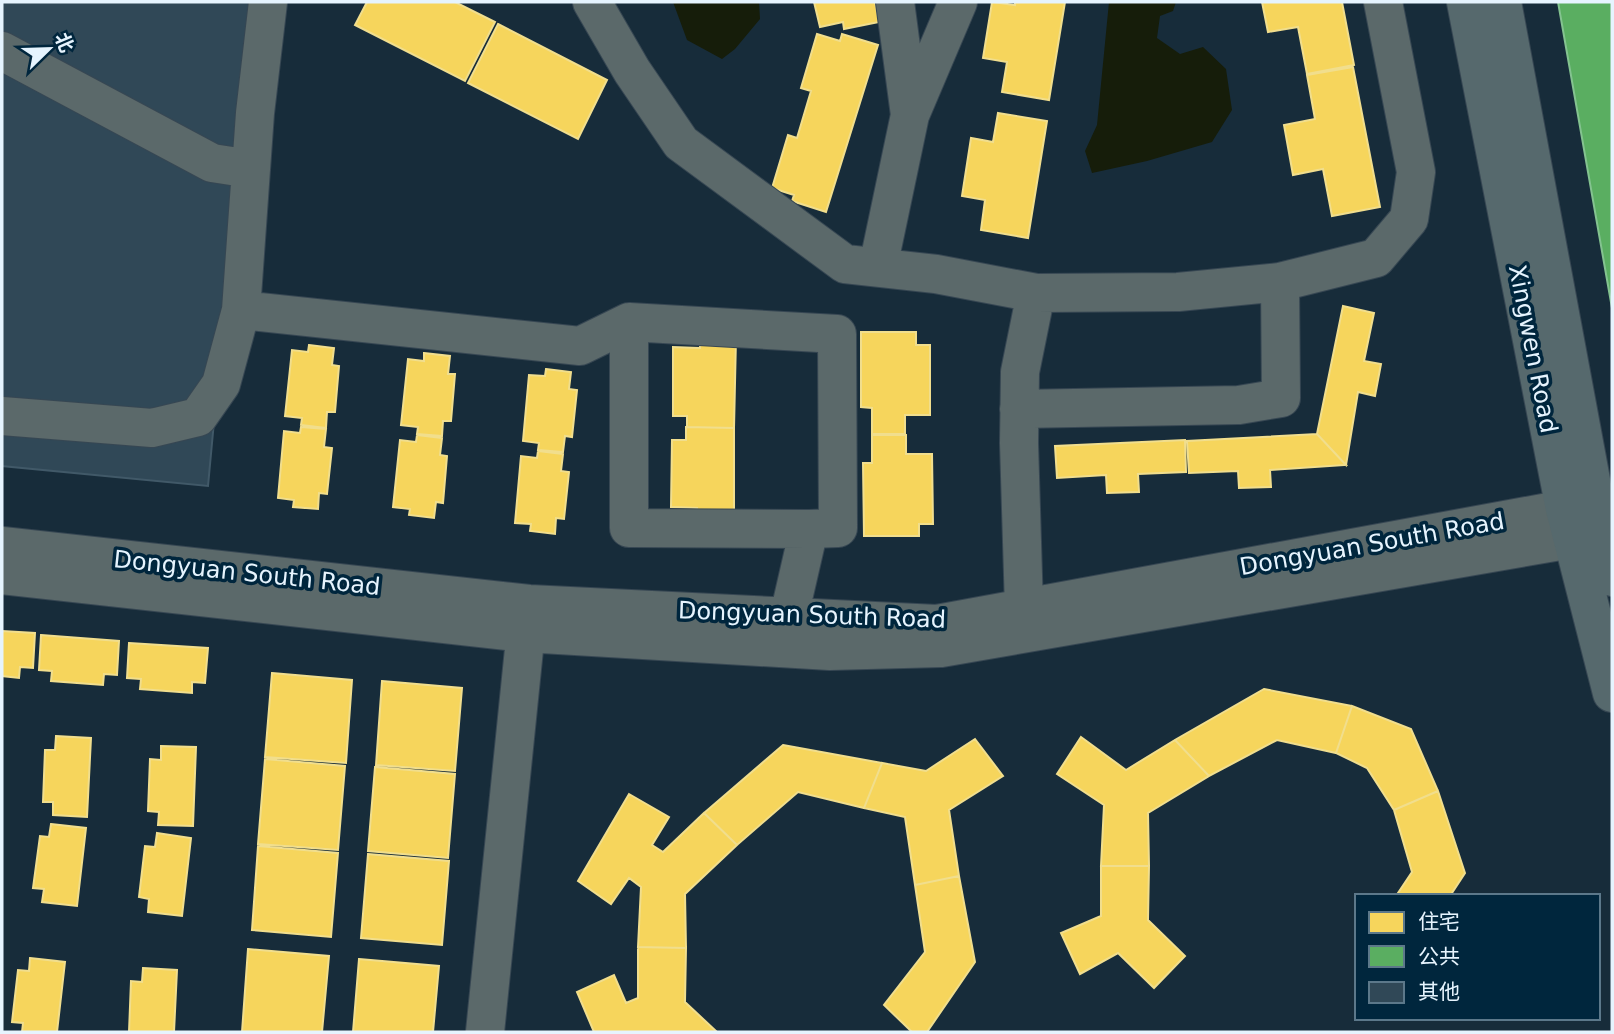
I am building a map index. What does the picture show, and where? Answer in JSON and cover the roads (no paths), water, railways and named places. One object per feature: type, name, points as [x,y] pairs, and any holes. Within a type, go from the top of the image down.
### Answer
[{"type":"main road","name":"Xingwen Road","points":[[1466,2],[1593,517],[1612,577]]},
{"type":"main road","name":"Xingwen Road","points":[[1502,2],[1593,517],[1612,693]]},
{"type":"street","points":[[2,416],[152,428],[198,416],[221,384],[241,310],[255,113],[268,2]]},
{"type":"street","points":[[592,2],[632,71],[681,143],[845,264],[936,274],[1036,293],[1178,292],[1280,282],[1376,258],[1409,219],[1416,172],[1383,2]]},
{"type":"street","points":[[895,2],[910,115]]},
{"type":"street","points":[[878,267],[910,115],[958,2]]},
{"type":"street","points":[[2,51],[212,163],[251,169]]},
{"type":"street","points":[[1019,409],[1238,405],[1281,398],[1280,282]]},
{"type":"street","points":[[1024,608],[1019,443],[1020,372],[1036,293]]},
{"type":"street","points":[[241,310],[580,346],[629,322],[837,334],[838,528],[629,528],[629,322]]},
{"type":"street","name":"Dongyuan South Road","points":[[2,546],[527,619],[789,616],[937,624],[1593,517]]},
{"type":"street","name":"Dongyuan South Road","points":[[2,575],[527,619],[830,651],[941,648],[1593,517]]},
{"type":"street","points":[[789,616],[809,529]]},
{"type":"street","points":[[485,1032],[527,619]]}]
